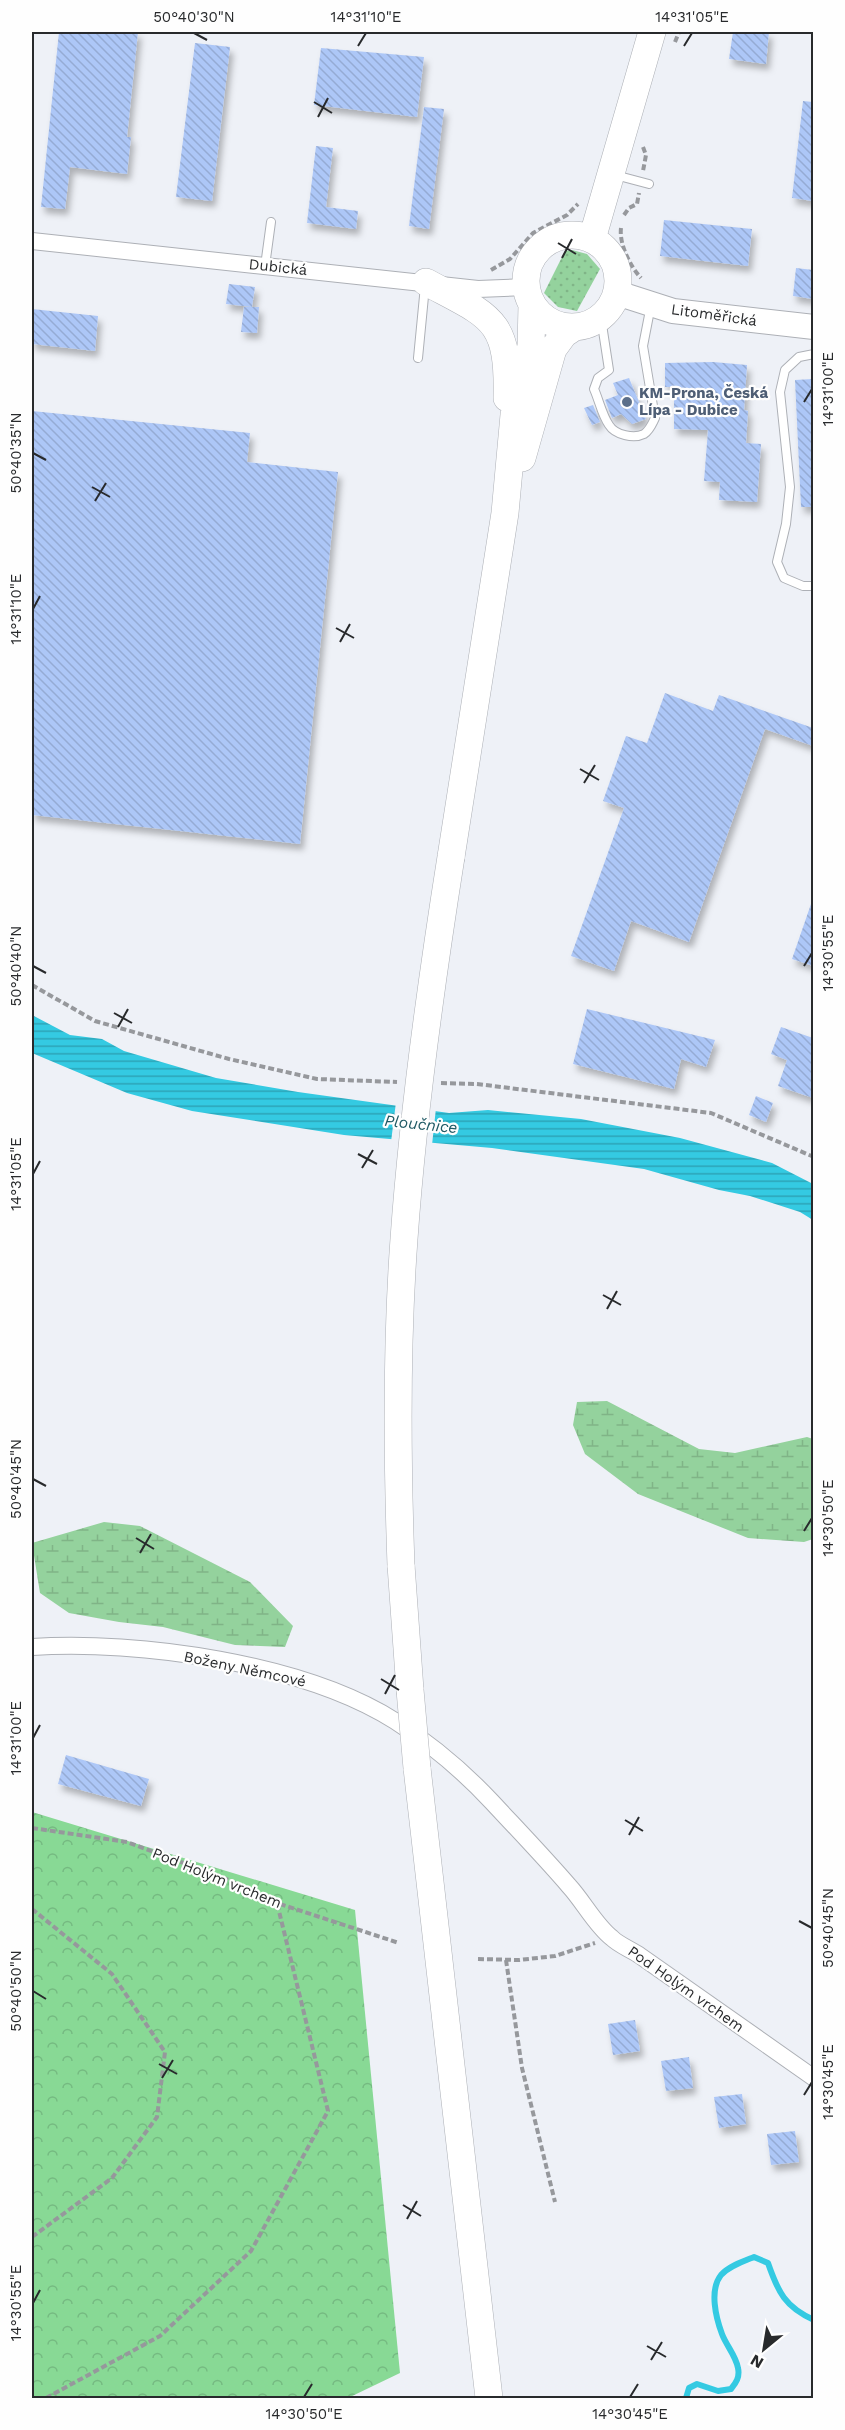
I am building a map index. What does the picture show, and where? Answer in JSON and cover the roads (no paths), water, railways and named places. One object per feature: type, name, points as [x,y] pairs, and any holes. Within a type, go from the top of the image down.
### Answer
[{"type":"main road","points":[[592,239],[652,32]]},
{"type":"main road","points":[[489,2398],[417,1768],[401,1565],[399,1327],[410,1155],[440,925],[505,513],[514,415],[531,346],[527,267],[537,250],[544,244],[563,236],[573,235],[592,239],[608,252],[614,262],[617,272],[617,293],[613,302],[601,318],[583,327],[573,328],[554,324],[545,319],[529,296]]},
{"type":"main road","points":[[426,282],[478,310],[489,319],[502,339],[508,369],[505,513]]},
{"type":"main road","points":[[505,513],[549,358],[557,341],[573,328]]},
{"type":"street","name":"Dubická","points":[[32,241],[426,282],[529,296]]},
{"type":"street","name":"Litoměřická","points":[[617,293],[673,311],[813,327]]},
{"type":"street","name":"Boženy Němcové","points":[[32,1647],[67,1645],[132,1648],[220,1660],[310,1683],[360,1703],[394,1720],[446,1757],[477,1787],[570,1887],[611,1938]]},
{"type":"street","name":"Pod Holým vrchem","points":[[611,1938],[639,1954],[813,2078]]},
{"type":"lane","points":[[611,174],[645,183]]},
{"type":"lane","points":[[265,266],[271,222]]},
{"type":"lane","points":[[418,358],[426,282]]},
{"type":"lane","points":[[601,318],[609,370],[598,378],[594,389],[609,427],[631,436],[644,434],[655,418],[643,346],[651,304]]},
{"type":"lane","points":[[813,354],[799,357],[785,370],[780,392],[790,487],[786,524],[777,562],[784,578],[803,586],[813,586]]},
{"type":"water","name":"Ploučnice","points":[[32,1015],[70,1035],[102,1039],[124,1051],[216,1078],[449,1113],[488,1110],[581,1119],[680,1138],[772,1163],[813,1184],[813,1220],[800,1212],[750,1196],[719,1190],[644,1169],[492,1148],[344,1135],[192,1111],[127,1093],[32,1053]]},
{"type":"waterway","points":[[686,2398],[689,2388],[697,2384],[718,2391],[731,2389],[738,2377],[737,2364],[722,2334],[714,2296],[717,2281],[728,2269],[754,2257],[768,2263],[784,2298],[796,2310],[814,2320]]},
{"type":"place","name":"KM-Prona, Česká Lípa - Dubice","points":[[627,402]]}]
